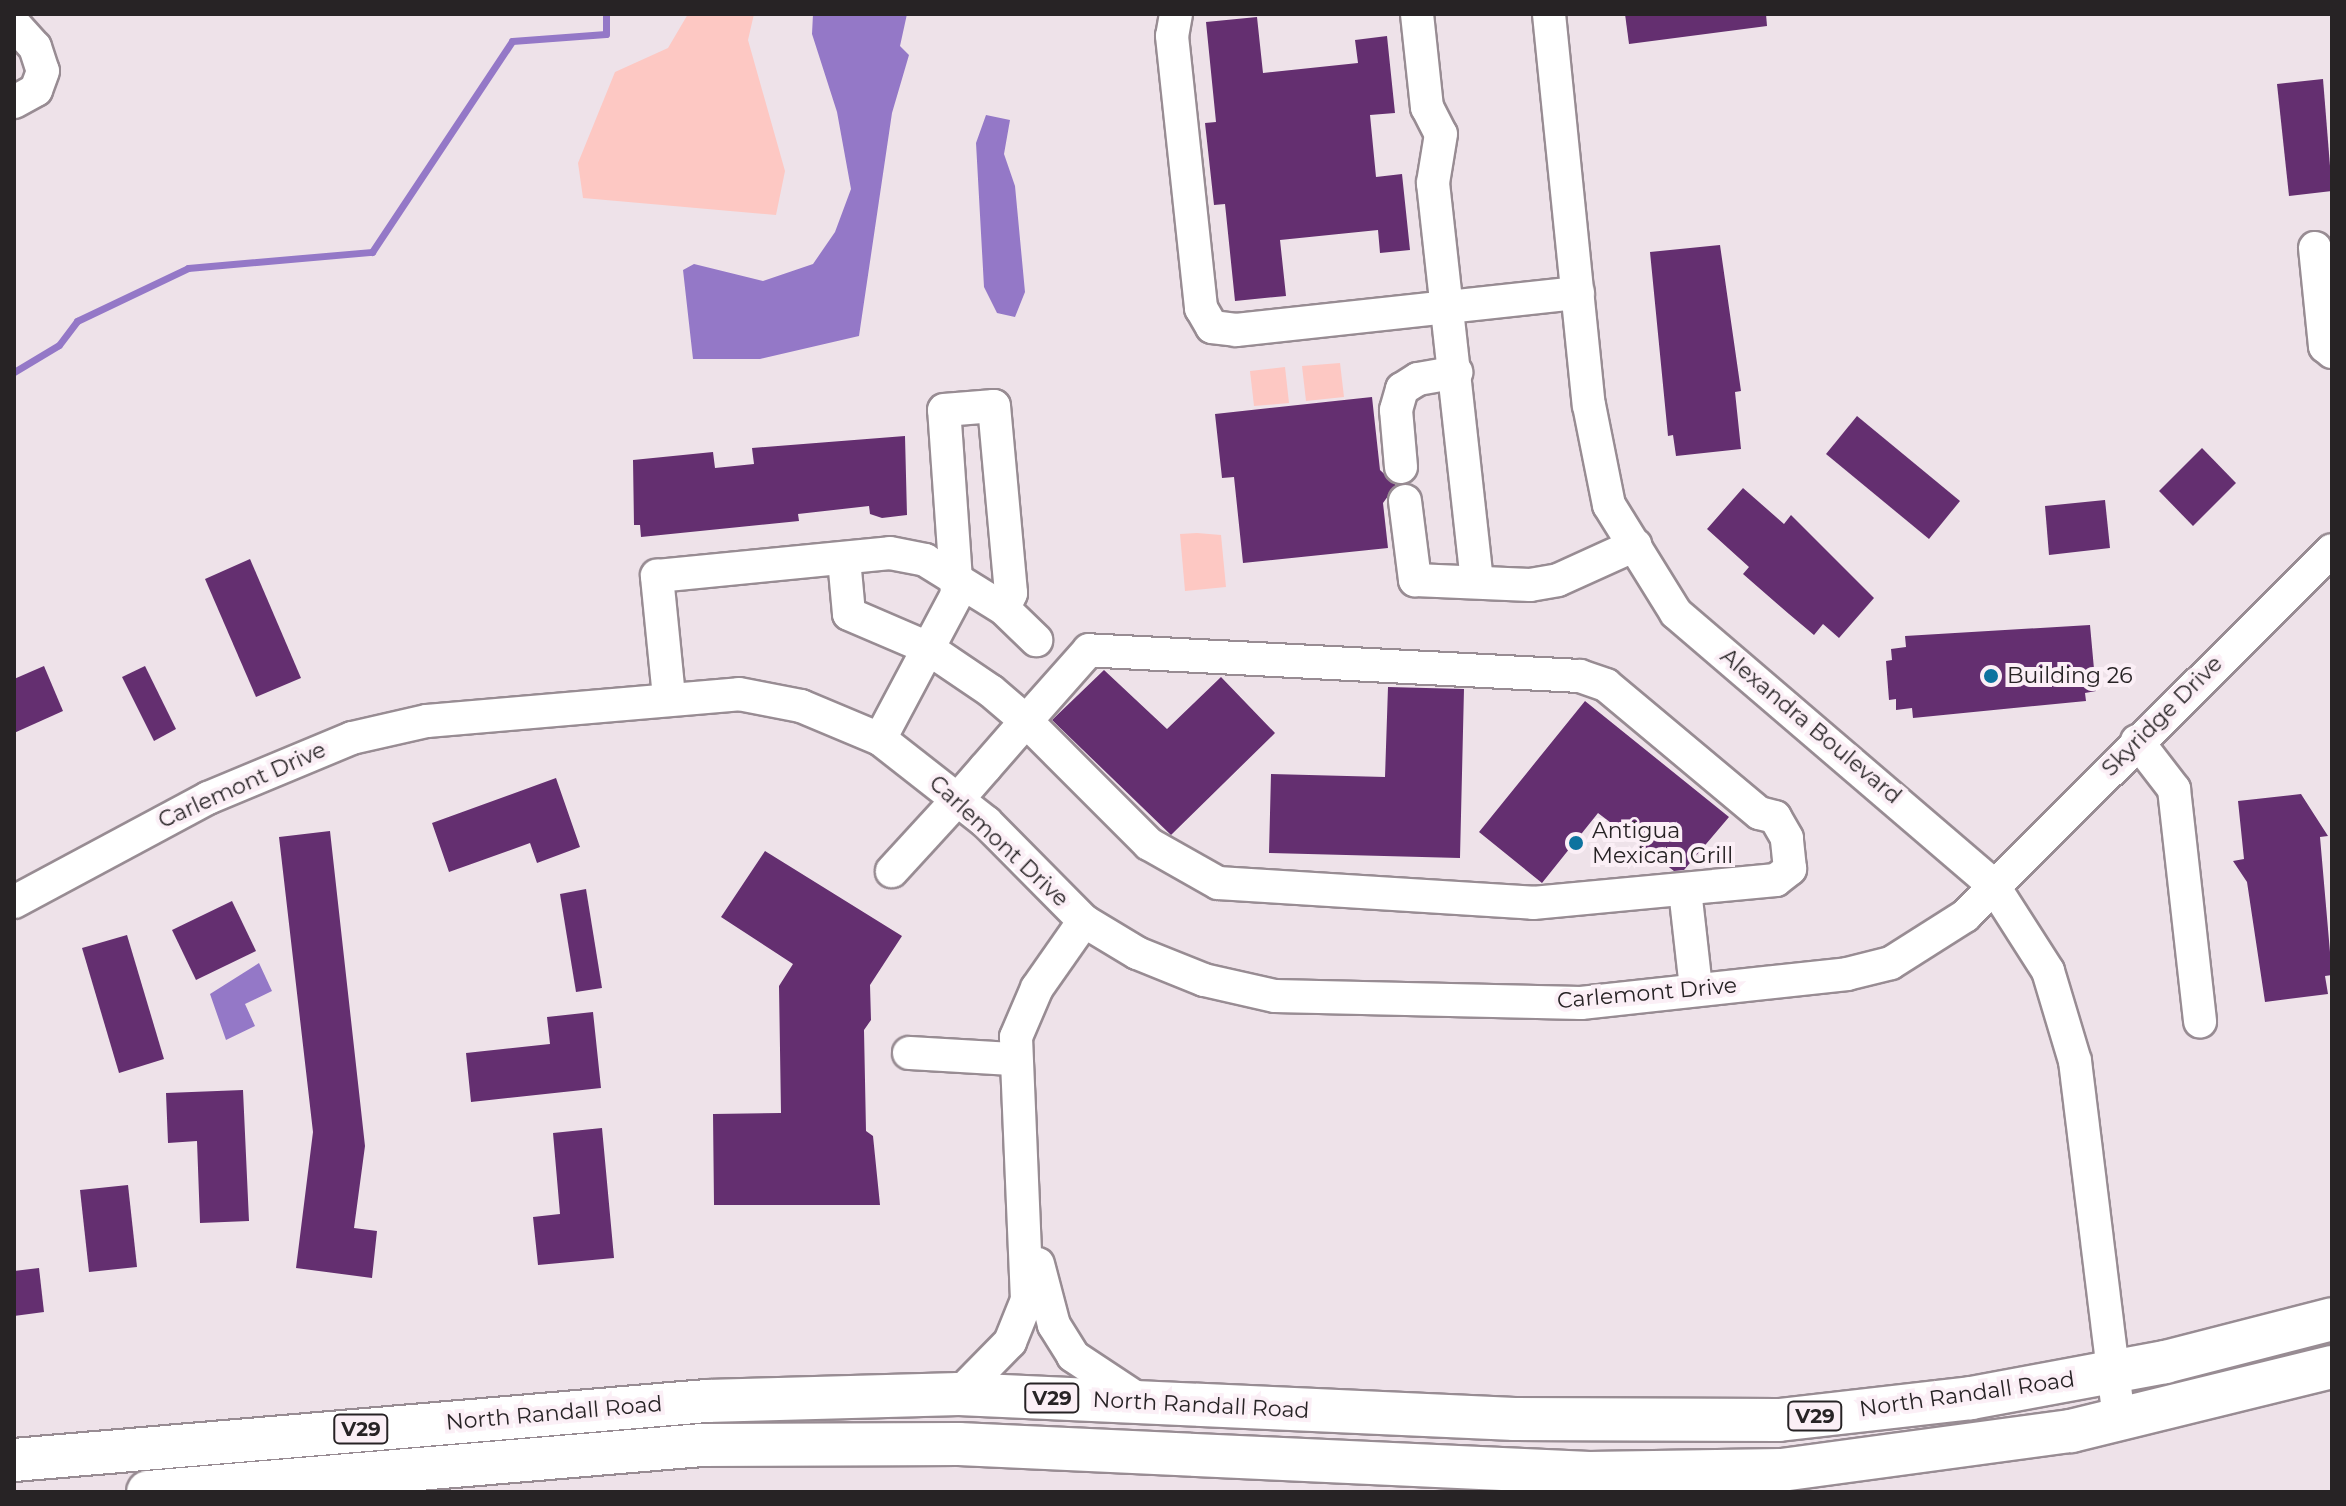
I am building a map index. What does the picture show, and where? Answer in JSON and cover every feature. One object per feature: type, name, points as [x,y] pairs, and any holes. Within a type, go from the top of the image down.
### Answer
[{"type":"main road","name":"North Randall Road","points":[[14,1460],[693,1402],[959,1394],[1514,1419],[1779,1420],[1971,1398],[2112,1372],[2332,1319]]},
{"type":"main road","name":"North Randall Road","points":[[148,1492],[702,1445],[959,1444],[1589,1473],[1782,1470],[1969,1448],[2119,1418],[2332,1367]]},
{"type":"street","points":[[1176,14],[1172,36],[1201,308],[1212,327],[1578,293]]},
{"type":"street","points":[[1417,14],[1427,107],[1441,134],[1433,183],[1477,582]]},
{"type":"street","name":"Alexandra Boulevard","points":[[1549,14],[1589,405],[1609,505],[1676,613],[1993,885],[2048,971],[2075,1061],[2119,1418]]},
{"type":"street","points":[[14,24],[35,47],[43,71],[36,90],[14,102]]},
{"type":"street","points":[[2315,248],[2325,346],[2332,352]]},
{"type":"street","points":[[1401,467],[1396,410],[1402,389],[1418,379],[1456,372]]},
{"type":"street","points":[[880,739],[926,647],[957,594],[944,410],[994,406],[1011,593],[1004,609]]},
{"type":"street","points":[[1405,501],[1415,580],[1558,580],[1635,545]]},
{"type":"street","name":"Skyridge Drive","points":[[1993,885],[2332,550]]},
{"type":"street","points":[[669,697],[657,576],[890,553],[925,560],[1004,609],[1036,640]]},
{"type":"street","points":[[844,559],[849,614],[926,647],[1026,721],[1149,844],[1218,883],[1533,903],[1776,880],[1790,869],[1787,838],[1775,817],[1759,813],[1606,685],[1580,676],[1089,650],[1026,721],[958,799],[892,871]]},
{"type":"street","name":"Carlemont Drive","points":[[14,902],[208,798],[352,738],[427,721],[669,697],[739,694],[801,706],[880,739],[958,799],[1084,921],[1137,953],[1204,980],[1275,996],[1581,1003],[1696,988],[1847,974],[1891,963],[1931,942],[1993,885]]},
{"type":"street","points":[[2137,741],[2174,789],[2200,1022]]},
{"type":"street","points":[[1685,890],[1696,988]]},
{"type":"street","points":[[959,1394],[1014,1333],[1027,1300],[1028,1226],[1013,1059],[1037,988],[1084,921]]},
{"type":"street","points":[[909,1053],[1013,1059]]},
{"type":"street","points":[[1028,1226],[1054,1325],[1073,1356],[1144,1402]]},
{"type":"shaded area","points":[[688,14],[754,14],[748,40],[785,171],[776,215],[583,198],[578,163],[615,72],[668,48]]},
{"type":"shaded area","points":[[813,14],[907,14],[900,46],[909,55],[892,113],[859,336],[760,359],[693,359],[683,270],[694,264],[763,281],[813,264],[835,232],[851,189],[837,112],[812,34]]},
{"type":"shaded area","points":[[986,115],[1010,120],[1004,154],[1015,186],[1025,292],[1015,317],[997,313],[984,287],[976,143]]},
{"type":"shaded area","points":[[1340,363],[1344,397],[1306,401],[1302,366]]},
{"type":"shaded area","points":[[1285,367],[1289,403],[1254,406],[1250,371]]},
{"type":"shaded area","points":[[1180,534],[1221,535],[1226,587],[1185,591]]},
{"type":"shaded area","points":[[259,963],[272,991],[245,1004],[255,1026],[226,1040],[210,994]]},
{"type":"building","points":[[1625,14],[1766,14],[1767,26],[1629,44]]},
{"type":"building","points":[[1257,17],[1263,73],[1358,63],[1355,40],[1387,36],[1395,113],[1370,115],[1376,177],[1402,174],[1410,250],[1380,253],[1378,230],[1280,240],[1286,296],[1235,301],[1225,204],[1214,205],[1205,123],[1216,122],[1206,22]]},
{"type":"building","points":[[2323,79],[2332,191],[2289,196],[2277,84]]},
{"type":"building","points":[[1720,245],[1741,391],[1735,392],[1741,449],[1676,456],[1673,435],[1668,436],[1650,252]]},
{"type":"building","points":[[1372,397],[1380,470],[1396,485],[1383,503],[1388,548],[1243,563],[1234,477],[1222,478],[1215,414]]},
{"type":"building","points":[[1857,416],[1960,501],[1929,539],[1826,454]]},
{"type":"building","points":[[905,436],[907,515],[882,518],[870,514],[869,506],[798,514],[799,521],[641,537],[640,525],[634,525],[633,460],[713,452],[715,468],[754,464],[752,448]]},
{"type":"building","points":[[2202,448],[2236,483],[2193,526],[2159,491]]},
{"type":"building","points":[[1743,488],[1784,524],[1791,515],[1874,598],[1839,638],[1823,624],[1814,635],[1743,574],[1749,567],[1707,529]]},
{"type":"building","points":[[2105,500],[2110,548],[2049,555],[2045,506]]},
{"type":"building","points":[[250,559],[301,678],[256,697],[205,579]]},
{"type":"building","name":"Building 26","points":[[2090,625],[2096,691],[2085,693],[2086,701],[1913,718],[1912,708],[1896,710],[1896,699],[1889,700],[1886,661],[1892,660],[1891,649],[1906,647],[1905,636]]},
{"type":"building","points":[[44,666],[63,711],[14,733],[14,679]]},
{"type":"building","points":[[145,666],[176,729],[154,741],[122,677]]},
{"type":"building","points":[[1104,670],[1167,729],[1221,677],[1275,733],[1171,835],[1052,720]]},
{"type":"building","points":[[1388,687],[1464,689],[1460,858],[1269,853],[1271,774],[1385,777]]},
{"type":"building","points":[[1585,701],[1729,817],[1684,870],[1674,871],[1598,813],[1542,883],[1479,832]]},
{"type":"building","points":[[556,778],[580,847],[537,863],[530,843],[449,872],[432,823]]},
{"type":"building","points":[[2301,794],[2328,836],[2320,837],[2332,975],[2325,976],[2328,994],[2265,1002],[2247,882],[2233,861],[2244,859],[2238,801]]},
{"type":"building","points":[[330,831],[365,1146],[354,1228],[377,1231],[372,1278],[296,1268],[313,1132],[279,837]]},
{"type":"building","points":[[765,851],[902,936],[870,985],[871,1020],[864,1030],[866,1131],[873,1136],[880,1205],[714,1205],[713,1114],[781,1113],[779,986],[793,964],[721,917]]},
{"type":"building","points":[[586,889],[602,988],[576,992],[560,894]]},
{"type":"building","points":[[232,901],[256,951],[196,980],[172,930]]},
{"type":"building","points":[[127,935],[164,1059],[119,1073],[82,948]]},
{"type":"building","points":[[593,1012],[601,1088],[471,1102],[466,1053],[550,1044],[547,1017]]},
{"type":"building","points":[[243,1090],[249,1221],[200,1223],[197,1141],[168,1143],[166,1093]]},
{"type":"building","points":[[602,1128],[614,1258],[538,1265],[533,1217],[560,1214],[553,1133]]},
{"type":"building","points":[[128,1185],[137,1267],[89,1272],[80,1190]]},
{"type":"building","points":[[39,1268],[44,1312],[14,1316],[14,1271]]},
{"type":"waterway","points":[[14,372],[59,345],[77,321],[188,268],[372,252],[512,41],[606,34],[606,14]]},
{"type":"place","name":"Building 26","points":[[1991,676]]},
{"type":"place","name":"Antigua Mexican Grill","points":[[1576,843]]}]
